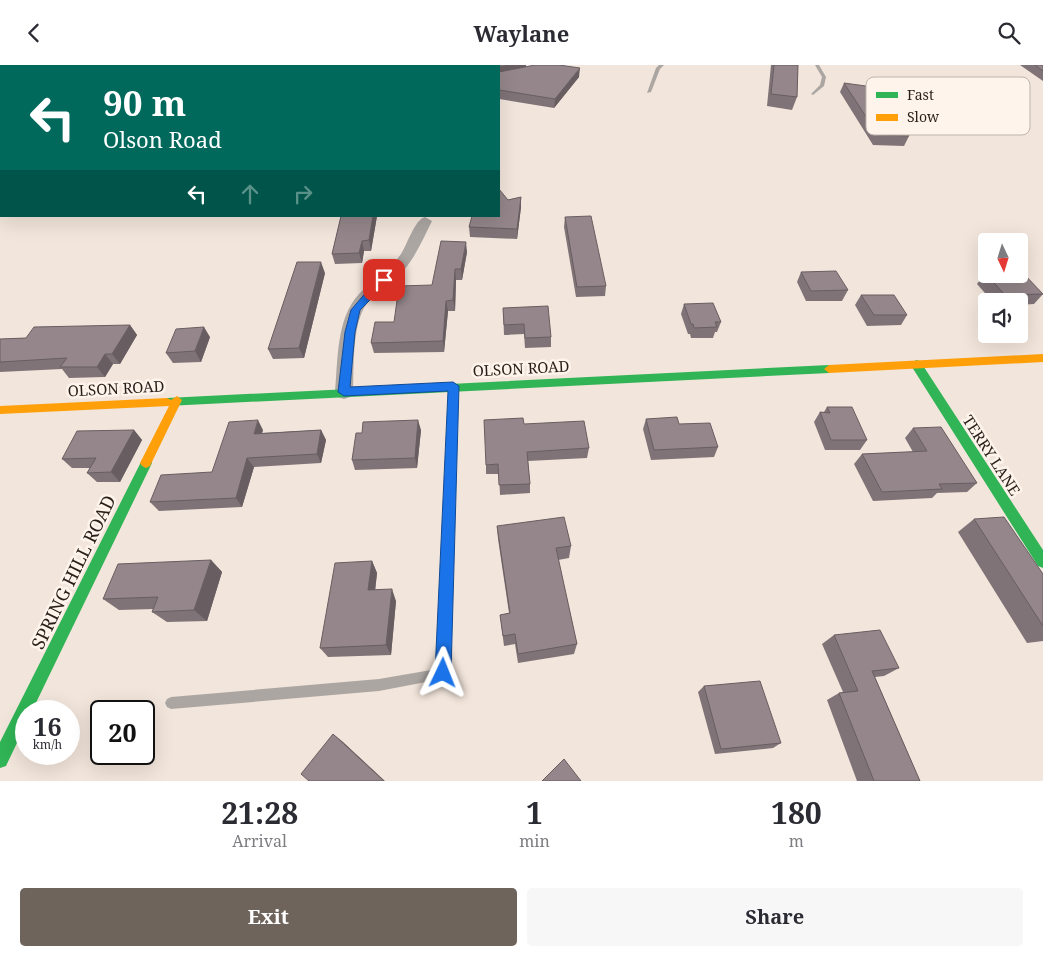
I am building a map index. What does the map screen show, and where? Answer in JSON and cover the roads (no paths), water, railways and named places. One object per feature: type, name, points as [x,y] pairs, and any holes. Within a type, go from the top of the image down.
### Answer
[{"type":"street","points":[[344,392],[350,332],[356,310],[408,255],[425,221]]},
{"type":"street","name":"OLSON ROAD","points":[[0,410],[1043,358]]},
{"type":"street","name":"TERRY LANE","points":[[916,364],[1043,562]]},
{"type":"street","name":"SPRING HILL ROAD","points":[[0,759],[177,400]]},
{"type":"lane","points":[[649,92],[658,68],[662,65]]},
{"type":"lane","points":[[813,94],[822,85],[824,77],[817,65]]},
{"type":"lane","points":[[171,703],[379,685],[443,673],[453,386]]}]
